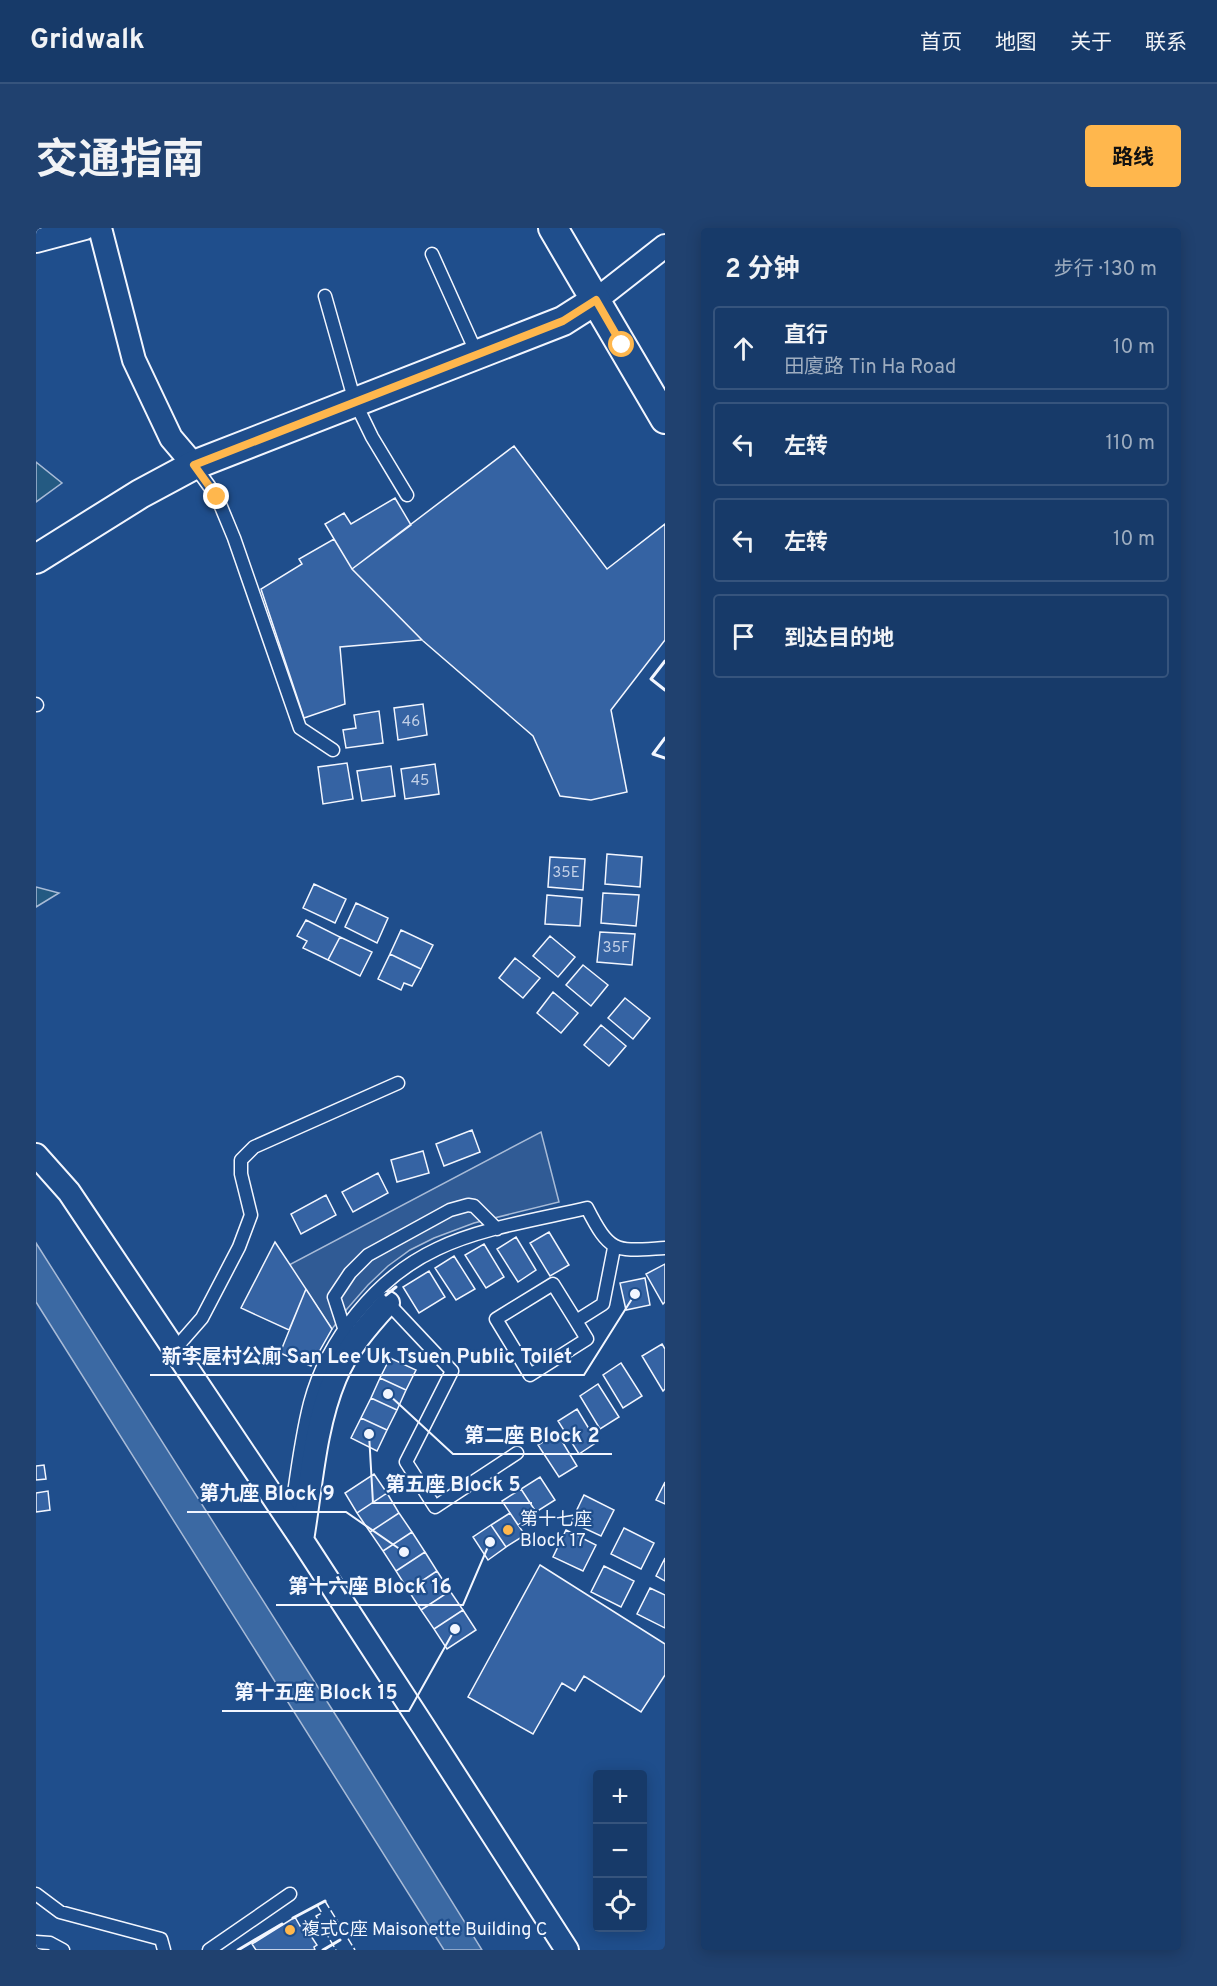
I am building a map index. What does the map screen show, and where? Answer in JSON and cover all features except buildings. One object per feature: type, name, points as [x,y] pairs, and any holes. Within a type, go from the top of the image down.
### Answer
[{"type":"street","points":[[36,241],[85,228]]},
{"type":"street","points":[[100,228],[134,360],[171,438],[194,465]]},
{"type":"street","points":[[554,228],[665,418]]},
{"type":"street","points":[[36,559],[140,494],[194,465],[563,321],[596,300],[665,246]]},
{"type":"street","points":[[36,1155],[69,1192],[296,1531],[567,1950]]},
{"type":"street","points":[[296,1531],[325,1405],[335,1377],[367,1325],[388,1303]]},
{"type":"lane","points":[[432,254],[477,355]]},
{"type":"lane","points":[[325,296],[355,402],[372,437],[407,495]]},
{"type":"lane","points":[[194,465],[217,497],[234,538],[300,728],[333,750]]},
{"type":"lane","points":[[174,1350],[202,1318],[239,1247],[251,1215],[241,1174],[241,1160],[254,1147],[398,1083]]},
{"type":"lane","points":[[345,1331],[334,1297],[350,1273],[368,1255],[450,1210],[468,1205],[481,1211],[497,1229]]},
{"type":"lane","points":[[296,1531],[303,1432],[310,1401],[321,1371],[345,1331],[376,1292],[395,1275],[438,1248],[478,1233],[587,1208],[601,1232],[614,1248],[627,1250],[665,1248]]},
{"type":"lane","points":[[576,1321],[603,1304],[614,1248]]},
{"type":"lane","points":[[553,1284],[576,1321],[587,1339],[530,1374],[496,1319],[553,1284]]},
{"type":"lane","points":[[388,1303],[452,1371],[406,1462],[435,1508],[517,1453]]},
{"type":"lane","points":[[36,1894],[60,1912],[161,1939],[164,1950]]},
{"type":"lane","points":[[209,1950],[290,1894]]},
{"type":"lane","points":[[36,1942],[50,1943],[63,1950]]},
{"type":"shaded area","points":[[36,462],[62,483],[36,502]]},
{"type":"shaded area","points":[[36,887],[59,893],[36,907]]},
{"type":"shaded area","points":[[541,1132],[559,1202],[474,1223],[410,1250],[368,1285],[332,1329],[289,1265]]},
{"type":"shaded area","points":[[36,1243],[482,1950],[444,1950],[36,1302]]},
{"type":"fence","points":[[325,1901],[355,1950]]},
{"type":"fence","points":[[317,1905],[322,1913],[316,1916],[336,1950]]},
{"type":"wall","points":[[665,661],[651,679],[665,690]]},
{"type":"wall","points":[[665,738],[653,754],[665,758]]},
{"type":"wall","points":[[386,1295],[396,1287]]},
{"type":"wall","points":[[293,1918],[325,1901]]},
{"type":"wall","points":[[310,1935],[330,1922]]},
{"type":"wall","points":[[238,1950],[282,1924]]},
{"type":"wall","points":[[323,1950],[340,1940]]},
{"type":"place","name":"新李屋村公廁 San Lee Uk Tsuen Public Toilet","points":[[635,1294]]},
{"type":"place","name":"第二座 Block 2","points":[[388,1394]]},
{"type":"place","name":"第五座 Block 5","points":[[369,1434]]},
{"type":"place","name":"第十七座 Block 17","points":[[508,1530]]},
{"type":"place","name":"第十六座 Block 16","points":[[490,1542]]},
{"type":"place","name":"第九座 Block 9","points":[[404,1552]]},
{"type":"place","name":"第十五座 Block 15","points":[[455,1629]]},
{"type":"place","name":"複式C座 Maisonette Building C","points":[[290,1930]]},
{"type":"route","points":[[217,497],[194,465],[563,321],[596,300],[622,345]]}]
